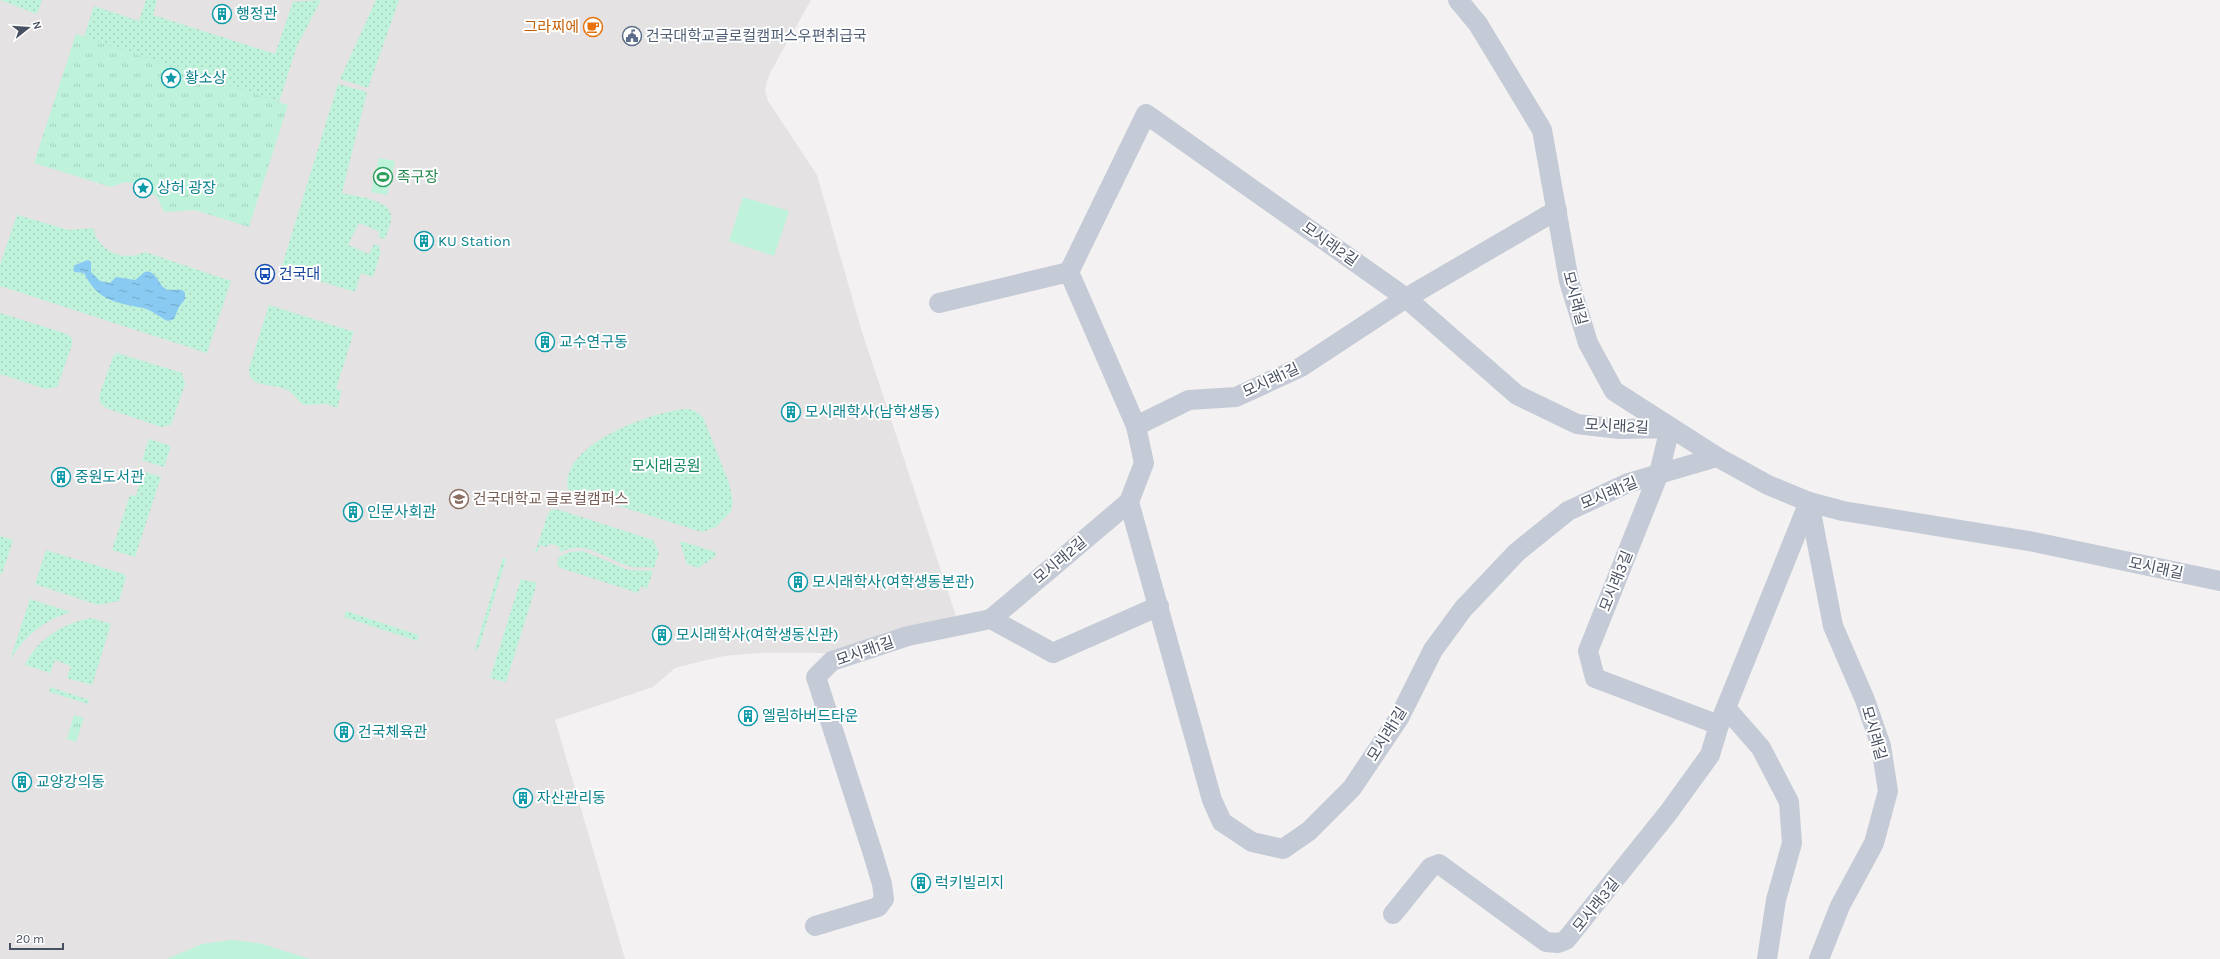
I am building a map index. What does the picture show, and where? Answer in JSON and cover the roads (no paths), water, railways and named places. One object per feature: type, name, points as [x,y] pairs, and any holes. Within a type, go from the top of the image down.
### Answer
[{"type":"street","name":"모시래길","points":[[1458,0],[1482,30],[1542,130],[1569,281],[1588,343],[1614,391],[1716,457],[1768,486],[1809,502],[1843,511],[2034,542],[2220,581]]},
{"type":"street","name":"모시래2길","points":[[1069,272],[1146,114],[1406,298],[1517,395],[1577,424],[1619,429],[1670,428]]},
{"type":"street","name":"모시래1길","points":[[1136,426],[1189,400],[1236,397],[1301,366],[1406,298],[1557,210]]},
{"type":"street","points":[[939,303],[1069,272],[1136,426],[1144,463],[1129,502]]},
{"type":"street","name":"모시래3길","points":[[1670,428],[1659,474],[1588,651],[1596,678],[1723,716]]},
{"type":"street","name":"모시래1길","points":[[1129,502],[1212,800],[1222,822],[1252,842],[1283,849],[1309,831],[1352,788],[1399,718],[1433,650],[1463,609],[1517,552],[1568,511],[1628,483],[1716,457]]},
{"type":"street","name":"모시래2길","points":[[990,619],[1129,502]]},
{"type":"street","name":"모시래길","points":[[1809,502],[1833,626],[1865,700],[1880,746],[1888,791],[1874,844],[1840,906],[1819,959]]},
{"type":"street","name":"모시래3길","points":[[1393,914],[1431,866],[1439,864],[1546,942],[1558,943],[1566,940],[1574,932],[1668,813],[1710,755],[1723,716],[1809,502]]},
{"type":"street","points":[[990,619],[1053,653],[1159,606]]},
{"type":"street","name":"모시래1길","points":[[815,926],[878,907],[884,899],[882,884],[873,854],[816,678],[832,661],[908,636],[990,619]]},
{"type":"street","points":[[1723,716],[1761,748],[1789,802],[1792,843],[1776,900],[1767,959]]},
{"type":"water","points":[[88,260],[91,262],[91,272],[100,281],[110,283],[116,277],[135,280],[144,273],[148,272],[154,274],[165,289],[182,290],[185,293],[185,299],[179,307],[174,319],[168,321],[146,309],[115,302],[101,295],[89,282],[84,273],[75,272],[73,270],[75,265]]},
{"type":"place","name":"행정관","points":[[222,14]]},
{"type":"place","name":"그라찌에","points":[[593,27]]},
{"type":"place","name":"건국대학교글로컬캠퍼스우편취급국","points":[[632,36]]},
{"type":"place","name":"황소상","points":[[171,78]]},
{"type":"place","name":"족구장","points":[[383,177]]},
{"type":"place","name":"상허 광장","points":[[143,188]]},
{"type":"place","name":"KU Station","points":[[424,241]]},
{"type":"place","name":"건국대","points":[[265,274]]},
{"type":"place","name":"교수연구동","points":[[545,342]]},
{"type":"place","name":"모시래학사(남학생동)","points":[[791,412]]},
{"type":"place","name":"중원도서관","points":[[61,477]]},
{"type":"place","name":"건국대학교 글로컬캠퍼스","points":[[459,499]]},
{"type":"place","name":"인문사회관","points":[[353,512]]},
{"type":"place","name":"모시래학사(여학생동본관)","points":[[798,582]]},
{"type":"place","name":"모시래학사(여학생동신관)","points":[[662,635]]},
{"type":"place","name":"엘림하버드타운","points":[[748,716]]},
{"type":"place","name":"건국체육관","points":[[344,732]]},
{"type":"place","name":"교양강의동","points":[[22,782]]},
{"type":"place","name":"자산관리동","points":[[523,798]]},
{"type":"place","name":"럭키빌리지","points":[[921,883]]},
{"type":"park label","name":"모시래공원","points":[[666,466]]}]
